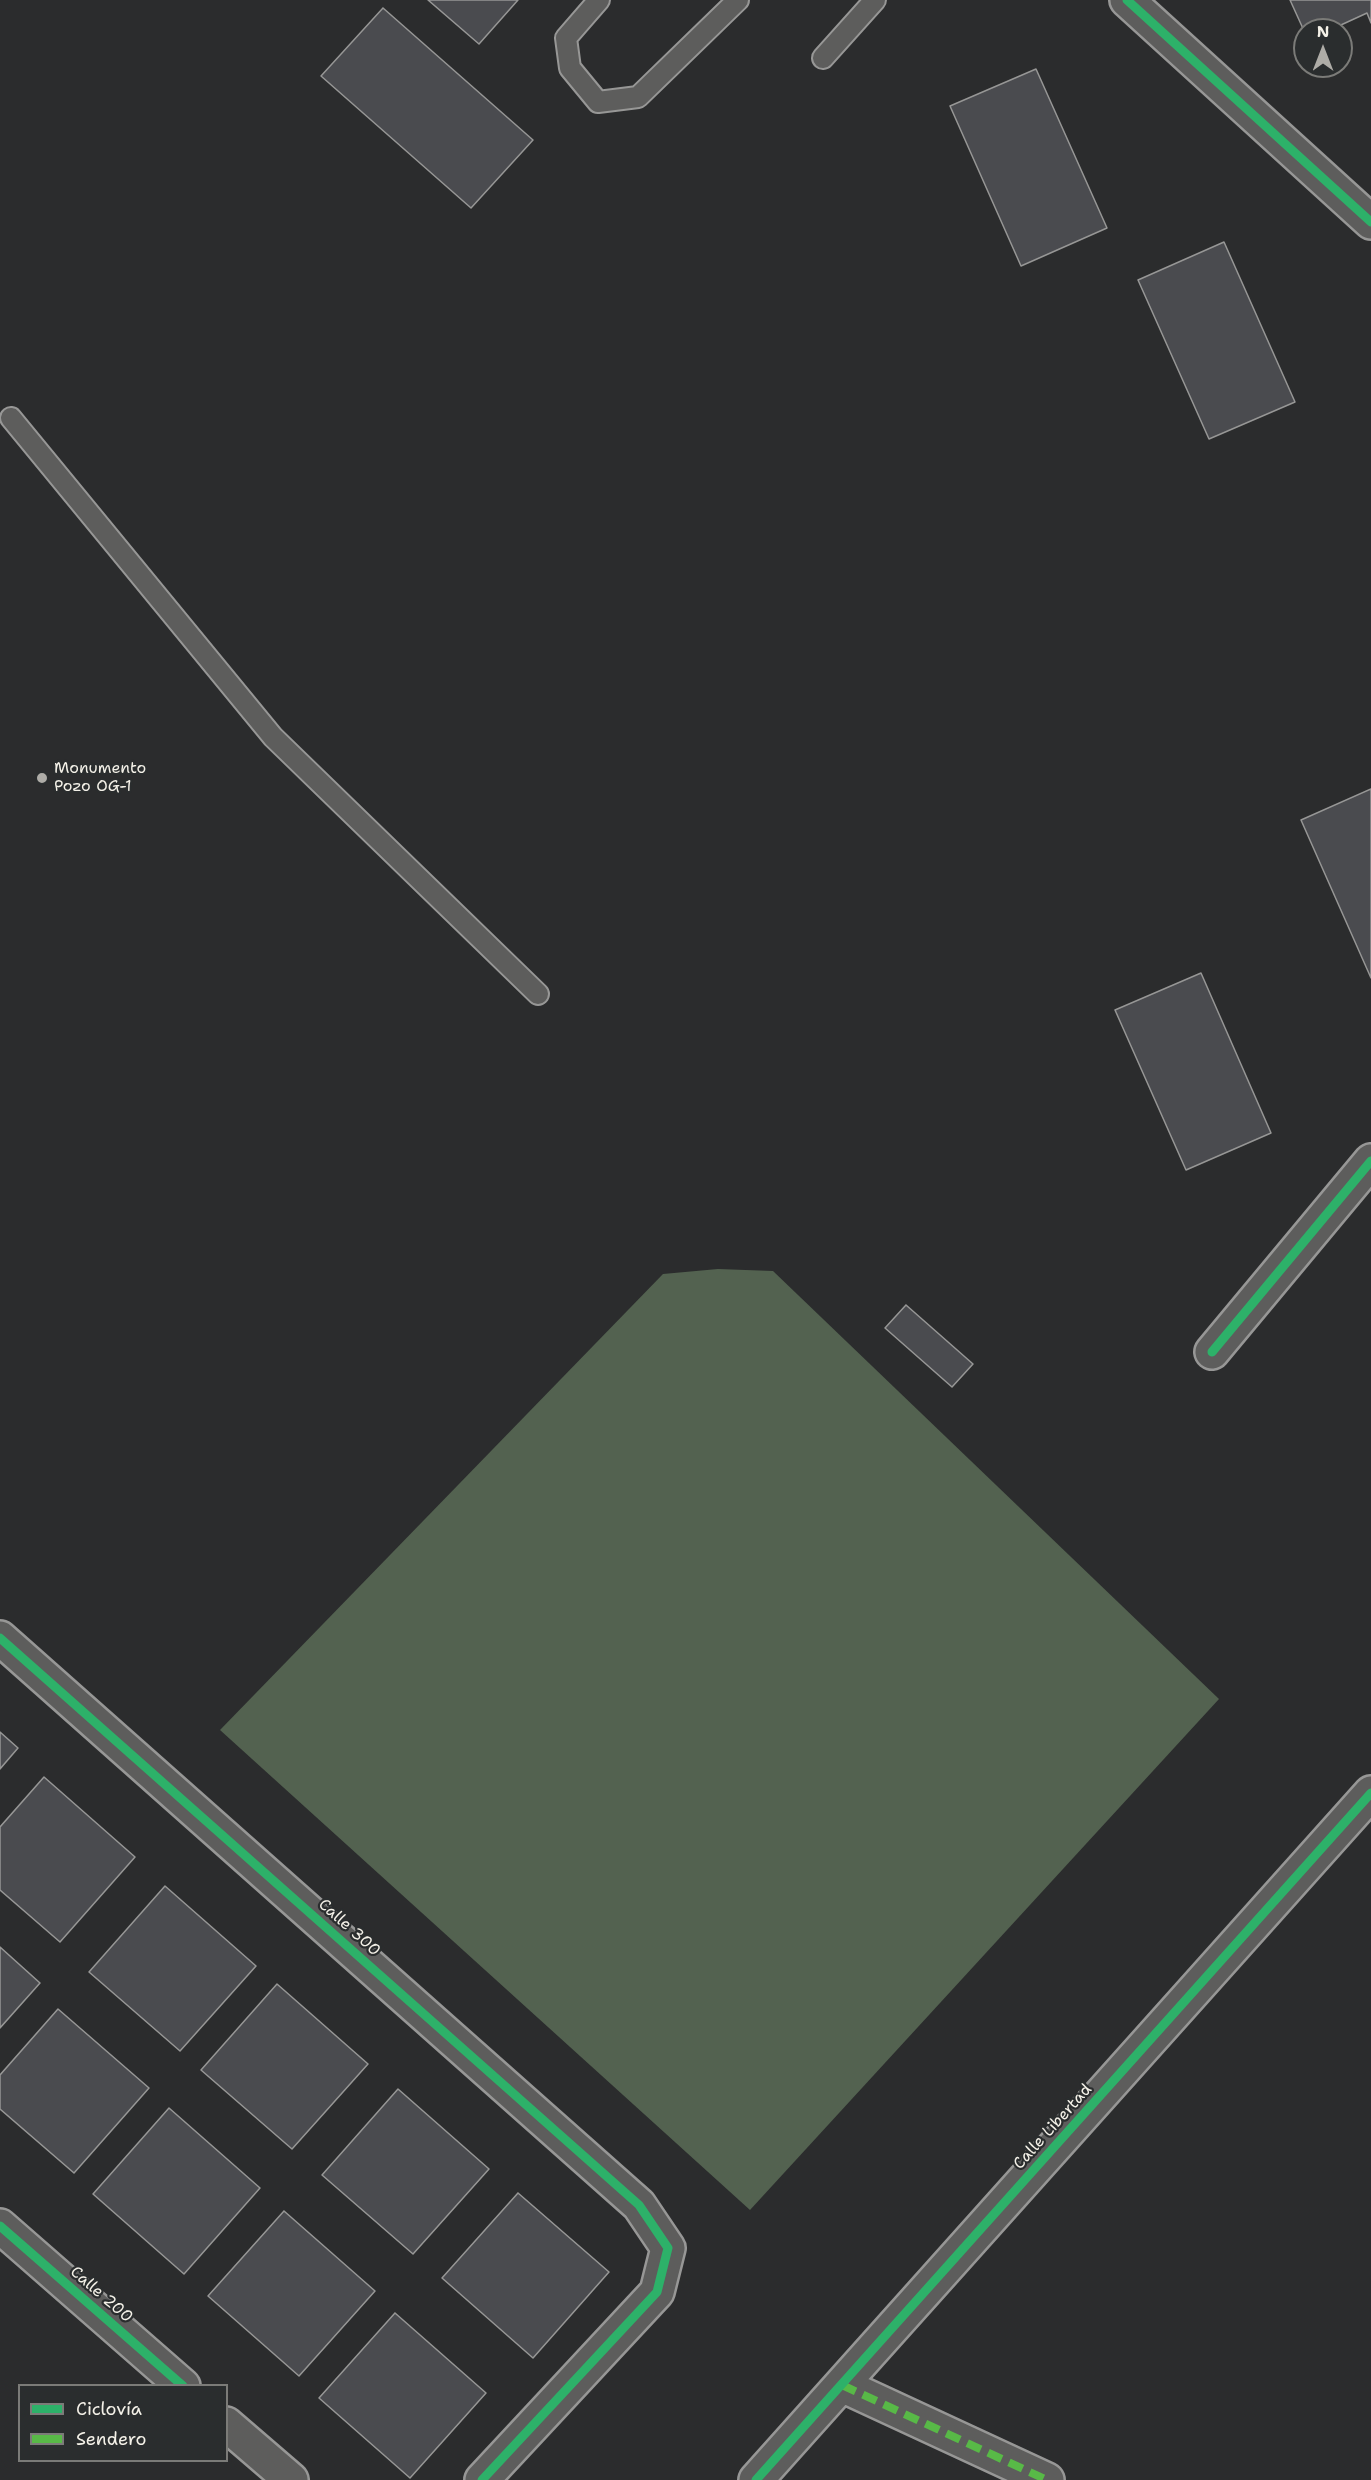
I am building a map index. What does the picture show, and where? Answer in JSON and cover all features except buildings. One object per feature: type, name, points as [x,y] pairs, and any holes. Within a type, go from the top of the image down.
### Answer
[{"type":"street","points":[[1127,0],[1371,222]]},
{"type":"street","points":[[1212,1352],[1371,1161]]},
{"type":"street","name":"Calle 300","points":[[0,1638],[639,2205],[669,2247],[657,2292],[482,2480]]},
{"type":"street","name":"Calle Libertad","points":[[756,2480],[1371,1793]]},
{"type":"street","name":"Calle 200","points":[[0,2226],[182,2384]]},
{"type":"street","points":[[843,2385],[1047,2480]]},
{"type":"street","points":[[228,2426],[291,2480]]},
{"type":"lane","points":[[599,0],[566,38],[570,68],[598,102],[638,97],[738,0]]},
{"type":"lane","points":[[824,58],[875,0]]},
{"type":"lane","points":[[10,418],[273,737],[538,994]]},
{"type":"green space","points":[[718,1269],[773,1271],[1219,1699],[750,2210],[220,1730],[663,1274]]},
{"type":"marked path","points":[[842,2385],[1047,2480]]},
{"type":"cycle path","points":[[1127,0],[1371,222]]},
{"type":"cycle path","points":[[1212,1352],[1371,1161]]},
{"type":"cycle path","points":[[0,1638],[639,2205],[668,2248],[657,2292],[482,2480]]},
{"type":"cycle path","points":[[756,2480],[1371,1793]]},
{"type":"cycle path","points":[[0,2226],[181,2384]]},
{"type":"place","name":"Monumento Pozo OG-1","points":[[42,778]]}]
